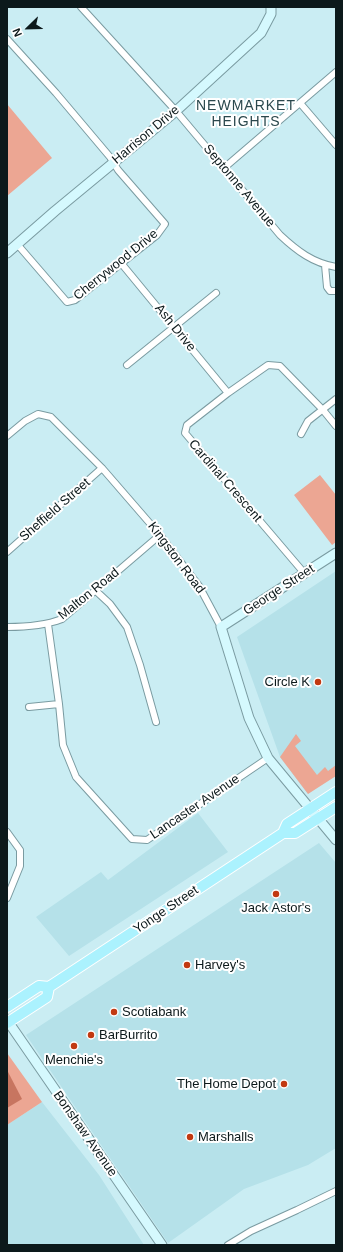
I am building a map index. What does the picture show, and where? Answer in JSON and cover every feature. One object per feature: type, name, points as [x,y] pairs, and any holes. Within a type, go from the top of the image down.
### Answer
[{"type":"main road","name":"Yonge Street","points":[[7,1007],[39,986],[49,987],[283,833],[287,824],[336,792]]},
{"type":"main road","name":"Yonge Street","points":[[283,833],[295,833],[336,807]]},
{"type":"main road","name":"Yonge Street","points":[[7,1022],[47,997],[49,987]]},
{"type":"street","name":"Septonne Avenue","points":[[81,7],[176,111],[289,243],[311,259],[325,265],[336,267]]},
{"type":"street","name":"Harrison Drive","points":[[7,253],[55,211],[176,111],[261,33],[271,14],[271,7]]},
{"type":"street","name":"Cherrywood Drive","points":[[7,39],[56,93],[110,157],[118,170],[165,224],[157,235],[75,300],[67,302],[17,244]]},
{"type":"street","points":[[224,168],[336,72]]},
{"type":"street","points":[[300,103],[336,145]]},
{"type":"street","name":"Ash Drive","points":[[121,263],[228,393]]},
{"type":"street","points":[[325,265],[327,287],[330,291],[336,291]]},
{"type":"street","points":[[127,365],[216,293]]},
{"type":"street","name":"Cardinal Crescent","points":[[305,574],[184,433],[187,425],[228,393],[268,365],[280,366],[323,410],[336,426]]},
{"type":"street","points":[[301,434],[308,421],[336,398]]},
{"type":"street","name":"Kingston Road","points":[[7,436],[25,421],[38,414],[52,417],[102,468],[160,535],[199,586],[221,627],[249,718],[268,758],[336,840]]},
{"type":"street","name":"Sheffield Street","points":[[7,552],[102,468]]},
{"type":"street","name":"Malton Road","points":[[7,628],[48,624],[62,619],[160,535]]},
{"type":"street","name":"George Street","points":[[221,627],[336,553]]},
{"type":"street","points":[[96,591],[110,604],[128,627],[156,722]]},
{"type":"street","name":"Lancaster Avenue","points":[[48,624],[59,704],[62,745],[76,777],[132,839],[147,840],[268,758]]},
{"type":"street","points":[[29,706],[59,704]]},
{"type":"street","points":[[7,832],[20,850],[20,866],[7,898]]},
{"type":"street","name":"Bonshaw Avenue","points":[[7,1022],[162,1245]]},
{"type":"street","points":[[228,1245],[250,1230],[336,1191]]},
{"type":"shaded area","points":[[7,104],[52,158],[7,196]]},
{"type":"shaded area","points":[[320,475],[336,495],[336,542],[332,545],[294,495]]},
{"type":"shaded area","points":[[336,571],[336,770],[308,794],[280,757],[237,637]]},
{"type":"shaded area","points":[[296,734],[301,741],[295,746],[317,775],[325,767],[328,771],[336,765],[336,776],[308,794],[280,757]]},
{"type":"shaded area","points":[[198,813],[228,852],[69,956],[36,917],[101,872],[108,880]]},
{"type":"shaded area","points":[[319,843],[336,863],[336,1148],[308,1165],[244,1189],[168,1243],[26,1035]]},
{"type":"shaded area","points":[[7,1053],[42,1102],[7,1125]]},
{"type":"shaded area","points":[[7,1070],[22,1099],[7,1108]]},
{"type":"shaded area","points":[[42,1102],[99,1175],[144,1245],[7,1245],[7,1125]]},
{"type":"place","name":"Circle K","points":[[318,682]]},
{"type":"place","name":"Jack Astor's","points":[[276,894]]},
{"type":"place","name":"Harvey's","points":[[187,965]]},
{"type":"place","name":"Scotiabank","points":[[114,1012]]},
{"type":"place","name":"BarBurrito","points":[[91,1035]]},
{"type":"place","name":"Menchie's","points":[[74,1046]]},
{"type":"place","name":"The Home Depot","points":[[284,1084]]},
{"type":"place","name":"Marshalls","points":[[190,1137]]},
{"type":"district","name":"NEWMARKET HEIGHTS","points":[[246,114]]}]
